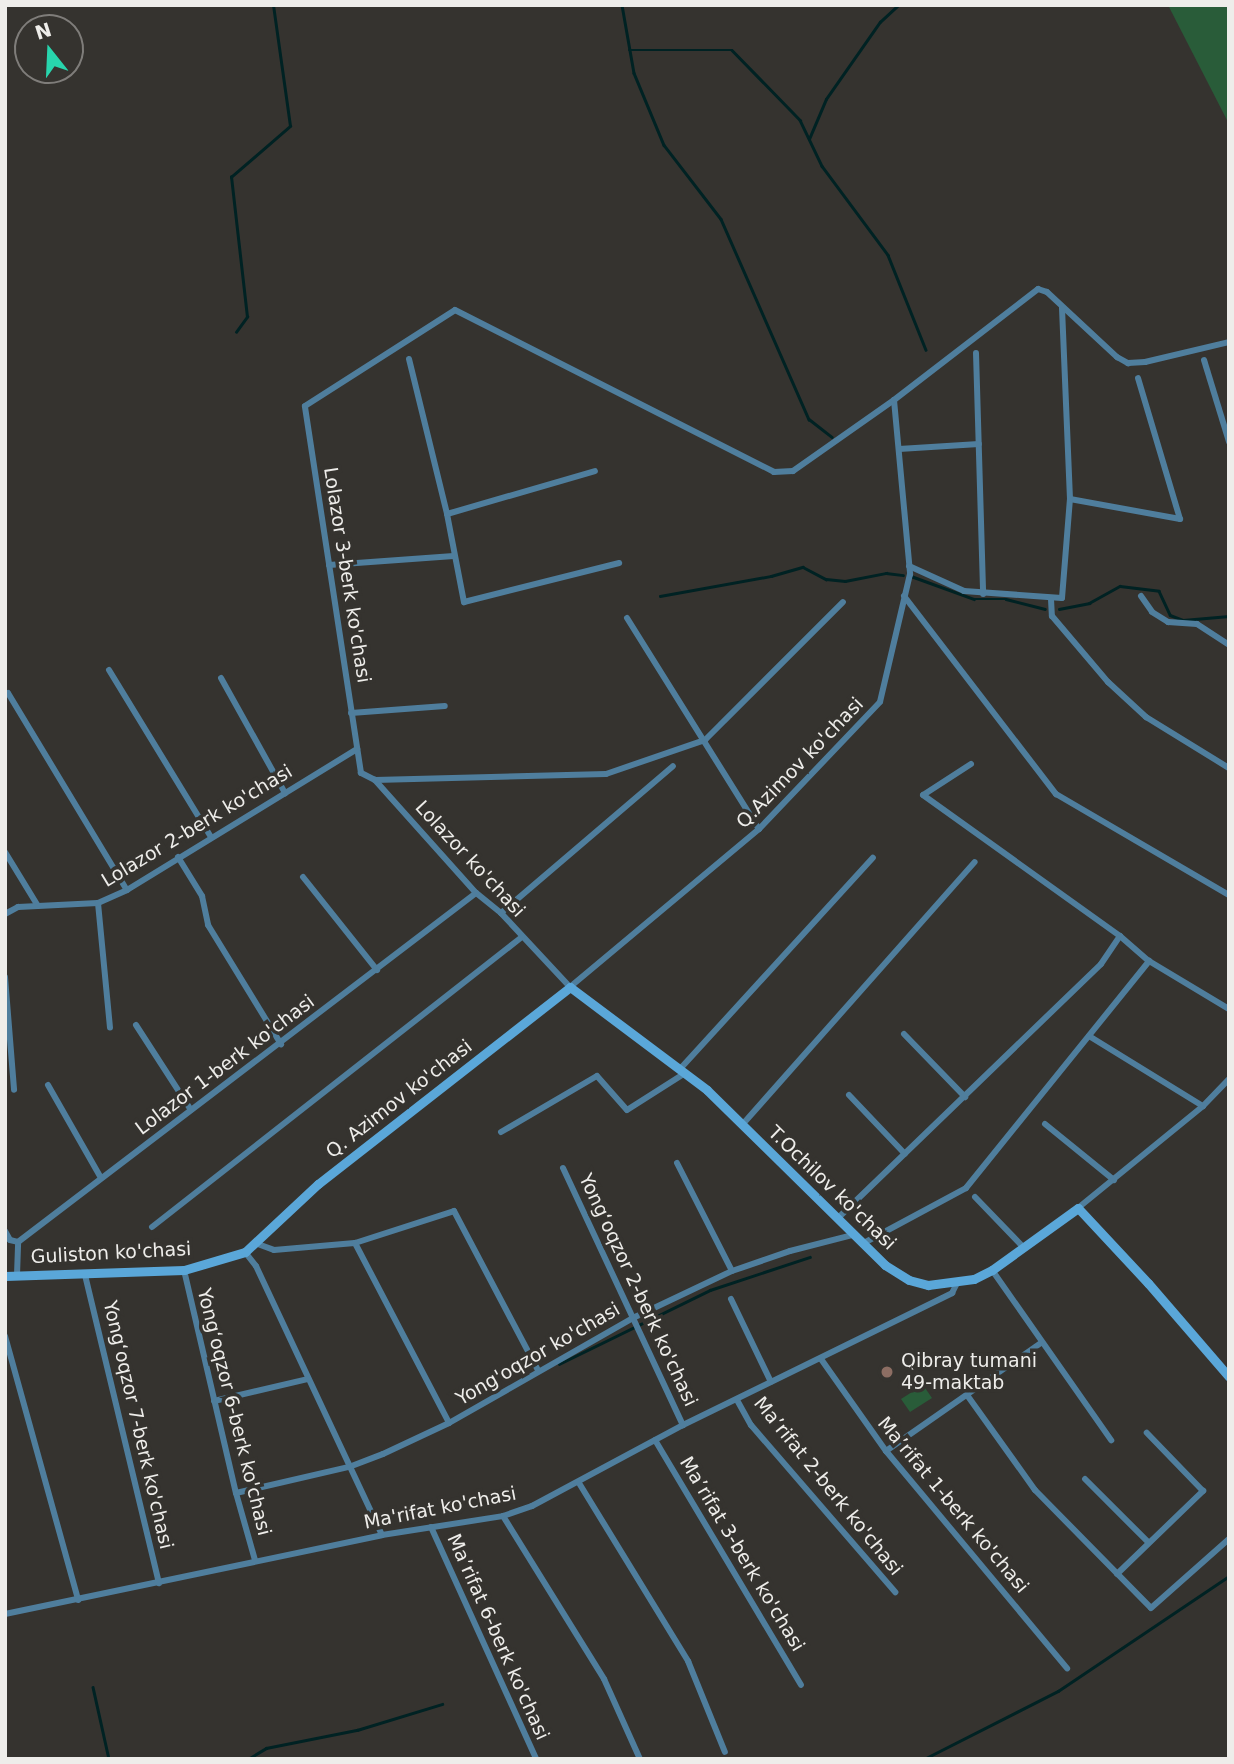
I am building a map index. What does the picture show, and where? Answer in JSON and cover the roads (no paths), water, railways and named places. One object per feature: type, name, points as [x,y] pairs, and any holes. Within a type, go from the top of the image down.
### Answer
[{"type":"main road","name":"T.Ochilov ko'chasi","points":[[570,987],[682,1071],[742,1125],[884,1265],[909,1280],[928,1285],[957,1283],[992,1270],[1078,1208]]},
{"type":"main road","name":"Q. Azimov ko'chasi","points":[[255,1243],[318,1184],[570,987]]},
{"type":"main road","points":[[1078,1208],[1148,1283],[1229,1377]]},
{"type":"main road","name":"Guliston ko'chasi","points":[[5,1276],[184,1270],[245,1252],[255,1243]]},
{"type":"street","points":[[894,400],[1038,289],[1047,292],[1117,357],[1128,363],[1145,362],[1229,342]]},
{"type":"street","points":[[909,566],[964,592],[1062,598],[1070,499],[1062,307]]},
{"type":"street","name":"Lolazor 3-berk ko'chasi","points":[[357,749],[305,406],[455,310],[774,472],[793,471],[894,400]]},
{"type":"street","points":[[976,353],[982,594]]},
{"type":"street","points":[[410,359],[447,514],[464,603],[619,563]]},
{"type":"street","points":[[1204,360],[1229,442]]},
{"type":"street","points":[[1070,499],[1180,519],[1138,377]]},
{"type":"street","name":"Q.Azimov ko'chasi","points":[[570,987],[759,830],[880,702],[909,566],[894,400]]},
{"type":"street","points":[[899,449],[979,444]]},
{"type":"street","points":[[447,514],[595,471]]},
{"type":"street","points":[[329,565],[454,556]]},
{"type":"street","points":[[904,596],[1056,794],[1229,895]]},
{"type":"street","points":[[1141,596],[1152,612],[1168,622],[1197,624],[1229,645]]},
{"type":"street","points":[[1051,599],[1052,616],[1108,682],[1146,717],[1229,768]]},
{"type":"street","points":[[375,780],[606,774],[705,740],[843,602]]},
{"type":"street","points":[[627,618],[759,830]]},
{"type":"street","points":[[109,670],[211,837]]},
{"type":"street","points":[[221,678],[285,793]]},
{"type":"street","points":[[5,694],[8,694],[127,890]]},
{"type":"street","points":[[351,713],[446,706]]},
{"type":"street","name":"Lolazor 2-berk ko'chasi","points":[[5,914],[18,907],[98,902],[127,890],[357,749]]},
{"type":"street","name":"Lolazor ko'chasi","points":[[357,749],[361,774],[375,780],[477,893],[501,913],[570,987]]},
{"type":"street","points":[[971,764],[923,795],[1120,936],[1149,961],[1229,1009]]},
{"type":"street","points":[[501,913],[673,766]]},
{"type":"street","points":[[5,852],[38,906]]},
{"type":"street","points":[[178,857],[202,896],[208,925],[281,1044]]},
{"type":"street","points":[[501,1132],[597,1076],[627,1110],[682,1071],[873,858]]},
{"type":"street","points":[[742,1125],[975,862]]},
{"type":"street","points":[[303,877],[377,970]]},
{"type":"street","name":"Lolazor 1-berk ko'chasi","points":[[18,1242],[477,893]]},
{"type":"street","points":[[98,902],[110,1027]]},
{"type":"street","points":[[837,1219],[1101,964],[1120,936]]},
{"type":"street","points":[[152,1227],[522,937]]},
{"type":"street","points":[[862,1244],[965,1188],[1149,961]]},
{"type":"street","points":[[5,976],[14,1090]]},
{"type":"street","points":[[136,1025],[191,1110]]},
{"type":"street","points":[[904,1034],[965,1097]]},
{"type":"street","points":[[1088,1036],[1203,1107]]},
{"type":"street","points":[[1078,1208],[1203,1107],[1229,1079]]},
{"type":"street","points":[[48,1085],[101,1178]]},
{"type":"street","points":[[849,1095],[905,1154]]},
{"type":"street","points":[[1045,1124],[1114,1180]]},
{"type":"street","points":[[677,1163],[732,1271]]},
{"type":"street","name":"Yong‘oqzor 2-berk ko'chasi","points":[[563,1168],[635,1317],[683,1425]]},
{"type":"street","points":[[975,1197],[1024,1248]]},
{"type":"street","points":[[255,1243],[274,1250],[355,1243],[454,1211],[538,1370]]},
{"type":"street","points":[[5,1231],[10,1240],[18,1242],[17,1275]]},
{"type":"street","name":"Yong'oqzor ko'chasi","points":[[236,1493],[349,1467],[449,1423],[635,1317],[732,1271],[790,1251],[853,1235]]},
{"type":"street","points":[[355,1243],[449,1423]]},
{"type":"street","points":[[245,1252],[256,1266],[382,1535]]},
{"type":"street","name":"Yong‘oqzor 6-berk ko'chasi","points":[[184,1270],[236,1493],[255,1560]]},
{"type":"street","points":[[992,1270],[1111,1440]]},
{"type":"street","name":"Yong‘oqzor 7-berk ko'chasi","points":[[85,1275],[159,1583]]},
{"type":"street","name":"Ma'rifat ko'chasi","points":[[5,1614],[78,1601],[255,1560],[382,1535],[503,1516],[533,1506],[683,1425],[952,1293],[957,1283]]},
{"type":"street","points":[[731,1299],[771,1382]]},
{"type":"street","points":[[5,1336],[78,1601]]},
{"type":"street","points":[[886,1451],[1041,1343]]},
{"type":"street","name":"Ma’rifat 1-berk ko'chasi","points":[[821,1359],[886,1451],[1067,1668]]},
{"type":"street","points":[[214,1401],[308,1379]]},
{"type":"street","points":[[967,1395],[1035,1490],[1151,1608],[1229,1539]]},
{"type":"street","name":"Ma’rifat 2-berk ko'chasi","points":[[737,1400],[751,1424],[895,1592]]},
{"type":"street","points":[[1117,1574],[1203,1491],[1147,1433]]},
{"type":"street","name":"Ma’rifat 3-berk ko'chasi","points":[[655,1440],[801,1685]]},
{"type":"street","points":[[1085,1479],[1149,1542]]},
{"type":"street","points":[[579,1483],[688,1661],[725,1752]]},
{"type":"street","points":[[503,1516],[604,1679],[640,1759]]},
{"type":"street","name":"Ma’rifat 6-berk ko'chasi","points":[[431,1527],[536,1759]]},
{"type":"waterway","points":[[236,332],[247,317],[231,177],[290,126],[273,5]]},
{"type":"waterway","points":[[622,5],[634,73],[664,145],[721,219],[809,419],[832,437]]},
{"type":"waterway","points":[[809,139],[826,99],[880,22],[898,5]]},
{"type":"waterway","points":[[629,50],[732,50],[800,120],[822,166],[888,255],[926,350]]},
{"type":"waterway","points":[[660,596],[771,576],[803,567],[826,579],[845,581],[886,573],[903,575]]},
{"type":"waterway","points":[[911,576],[974,599],[1006,599],[1045,609]]},
{"type":"waterway","points":[[1059,609],[1089,603],[1120,586],[1159,591],[1170,615],[1183,620],[1229,616]]},
{"type":"waterway","points":[[559,1364],[710,1290],[810,1257]]},
{"type":"waterway","points":[[924,1759],[1058,1691],[1229,1576]]},
{"type":"waterway","points":[[93,1687],[109,1759]]},
{"type":"waterway","points":[[248,1759],[266,1748],[357,1730],[442,1704]]},
{"type":"place","name":"Qibray tumani 49-maktab","points":[[887,1372]]}]
